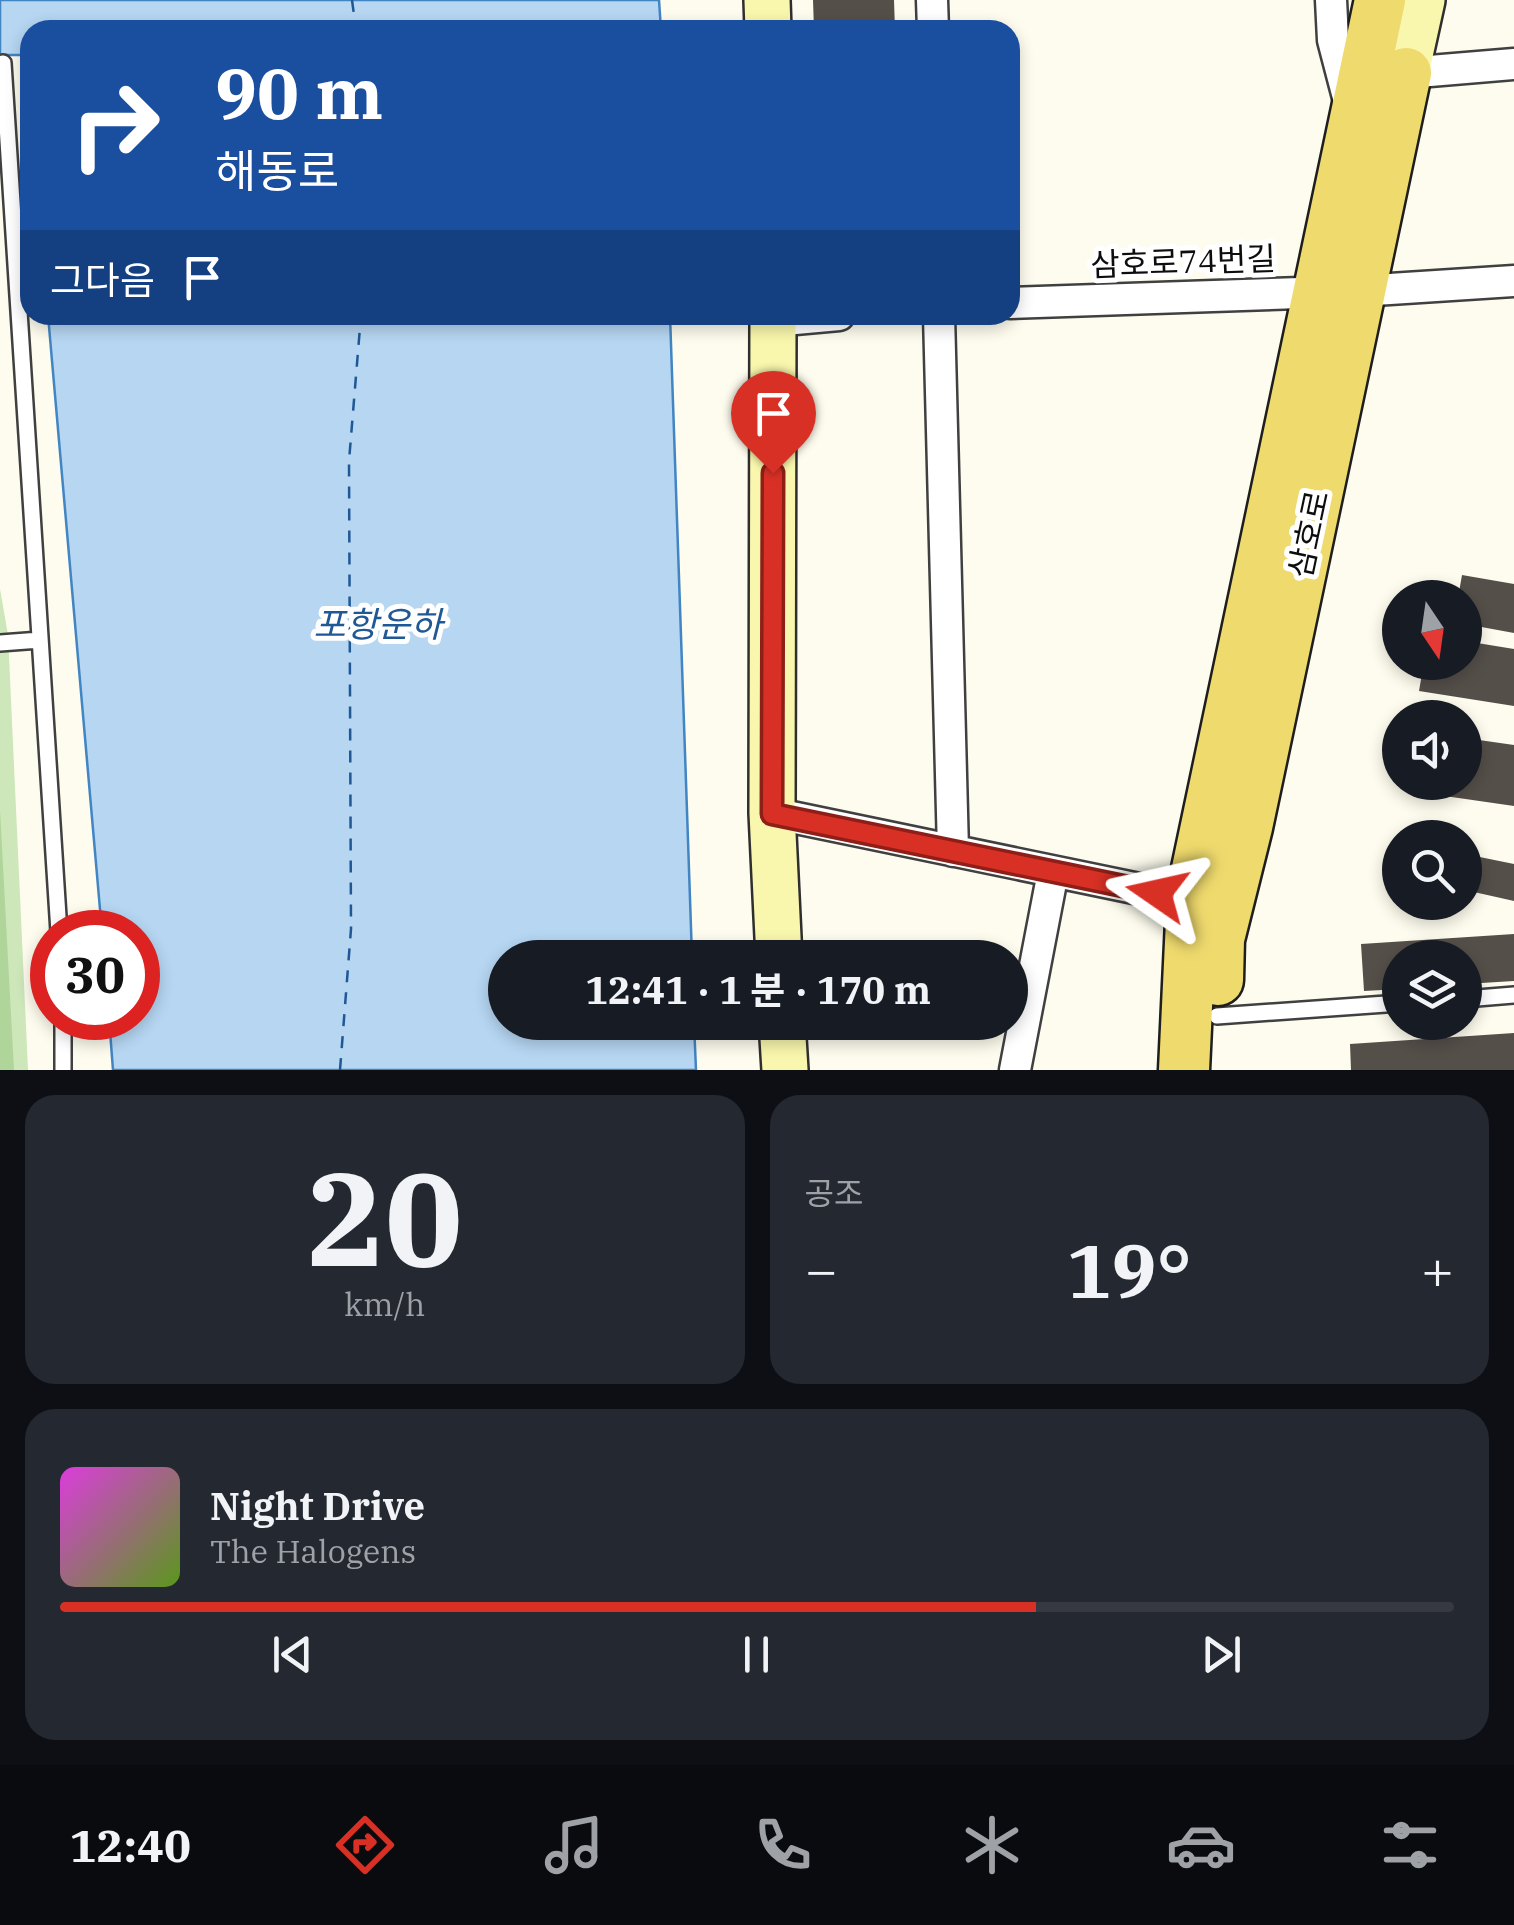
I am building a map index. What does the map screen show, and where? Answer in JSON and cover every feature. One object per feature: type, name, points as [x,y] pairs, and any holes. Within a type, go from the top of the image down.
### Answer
[{"type":"main road","name":"삼호로","points":[[1214,1070],[1219,940],[1247,827],[1338,291],[1355,124],[1380,0]]},
{"type":"main road","name":"삼호로","points":[[1184,1070],[1192,900],[1338,291],[1406,73]]},
{"type":"street","points":[[1331,0],[1333,40],[1355,124]]},
{"type":"street","name":"삼호로","points":[[1406,73],[1422,0]]},
{"type":"street","points":[[1406,73],[1514,64]]},
{"type":"street","name":"삼호로74번길","points":[[1020,303],[1514,281]]},
{"type":"street","points":[[773,325],[772,814],[778,940]]},
{"type":"street","points":[[939,325],[953,851]]},
{"type":"street","points":[[772,814],[1192,900]]},
{"type":"street","points":[[1014,1070],[1052,872]]},
{"type":"street","points":[[784,1040],[786,1070]]},
{"type":"lane","points":[[3,64],[58,910]]},
{"type":"lane","points":[[0,643],[40,640]]},
{"type":"lane","points":[[1482,998],[1514,995]]},
{"type":"lane","points":[[1217,1016],[1382,1004]]},
{"type":"lane","points":[[63,1070],[64,1040]]},
{"type":"green space","points":[[0,589],[8,635],[28,1070],[0,1070]]},
{"type":"green space","points":[[0,810],[14,1070],[0,1070]]},
{"type":"water","points":[[0,0],[659,0],[660,20],[20,20],[20,55],[0,55]]},
{"type":"water","name":"포항운하","points":[[49,325],[670,325],[691,940],[488,940],[488,1040],[695,1040],[696,1070],[113,1070],[111,1040],[160,1040],[160,910],[100,910]]},
{"type":"building","points":[[813,0],[894,0],[895,20],[814,20]]},
{"type":"building","points":[[1462,575],[1514,584],[1514,633],[1482,627],[1482,580],[1461,580]]},
{"type":"building","points":[[1482,644],[1514,649],[1514,706],[1419,691],[1421,680],[1482,680]]},
{"type":"building","points":[[1482,740],[1514,745],[1514,806],[1472,800],[1482,800]]},
{"type":"building","points":[[1482,857],[1514,864],[1514,901],[1482,894]]},
{"type":"building","points":[[1514,934],[1514,981],[1482,983],[1482,940],[1422,940]]},
{"type":"building","points":[[1382,943],[1382,990],[1364,991],[1361,944]]},
{"type":"building","points":[[1514,1033],[1514,1070],[1351,1070],[1350,1044],[1482,1040],[1482,1035]]},
{"type":"ferry route","points":[[352,0],[355,20]]},
{"type":"ferry route","points":[[340,1070],[351,929],[349,461],[360,325]]},
{"type":"route","points":[[773,473],[772,814],[1157,893]]}]
